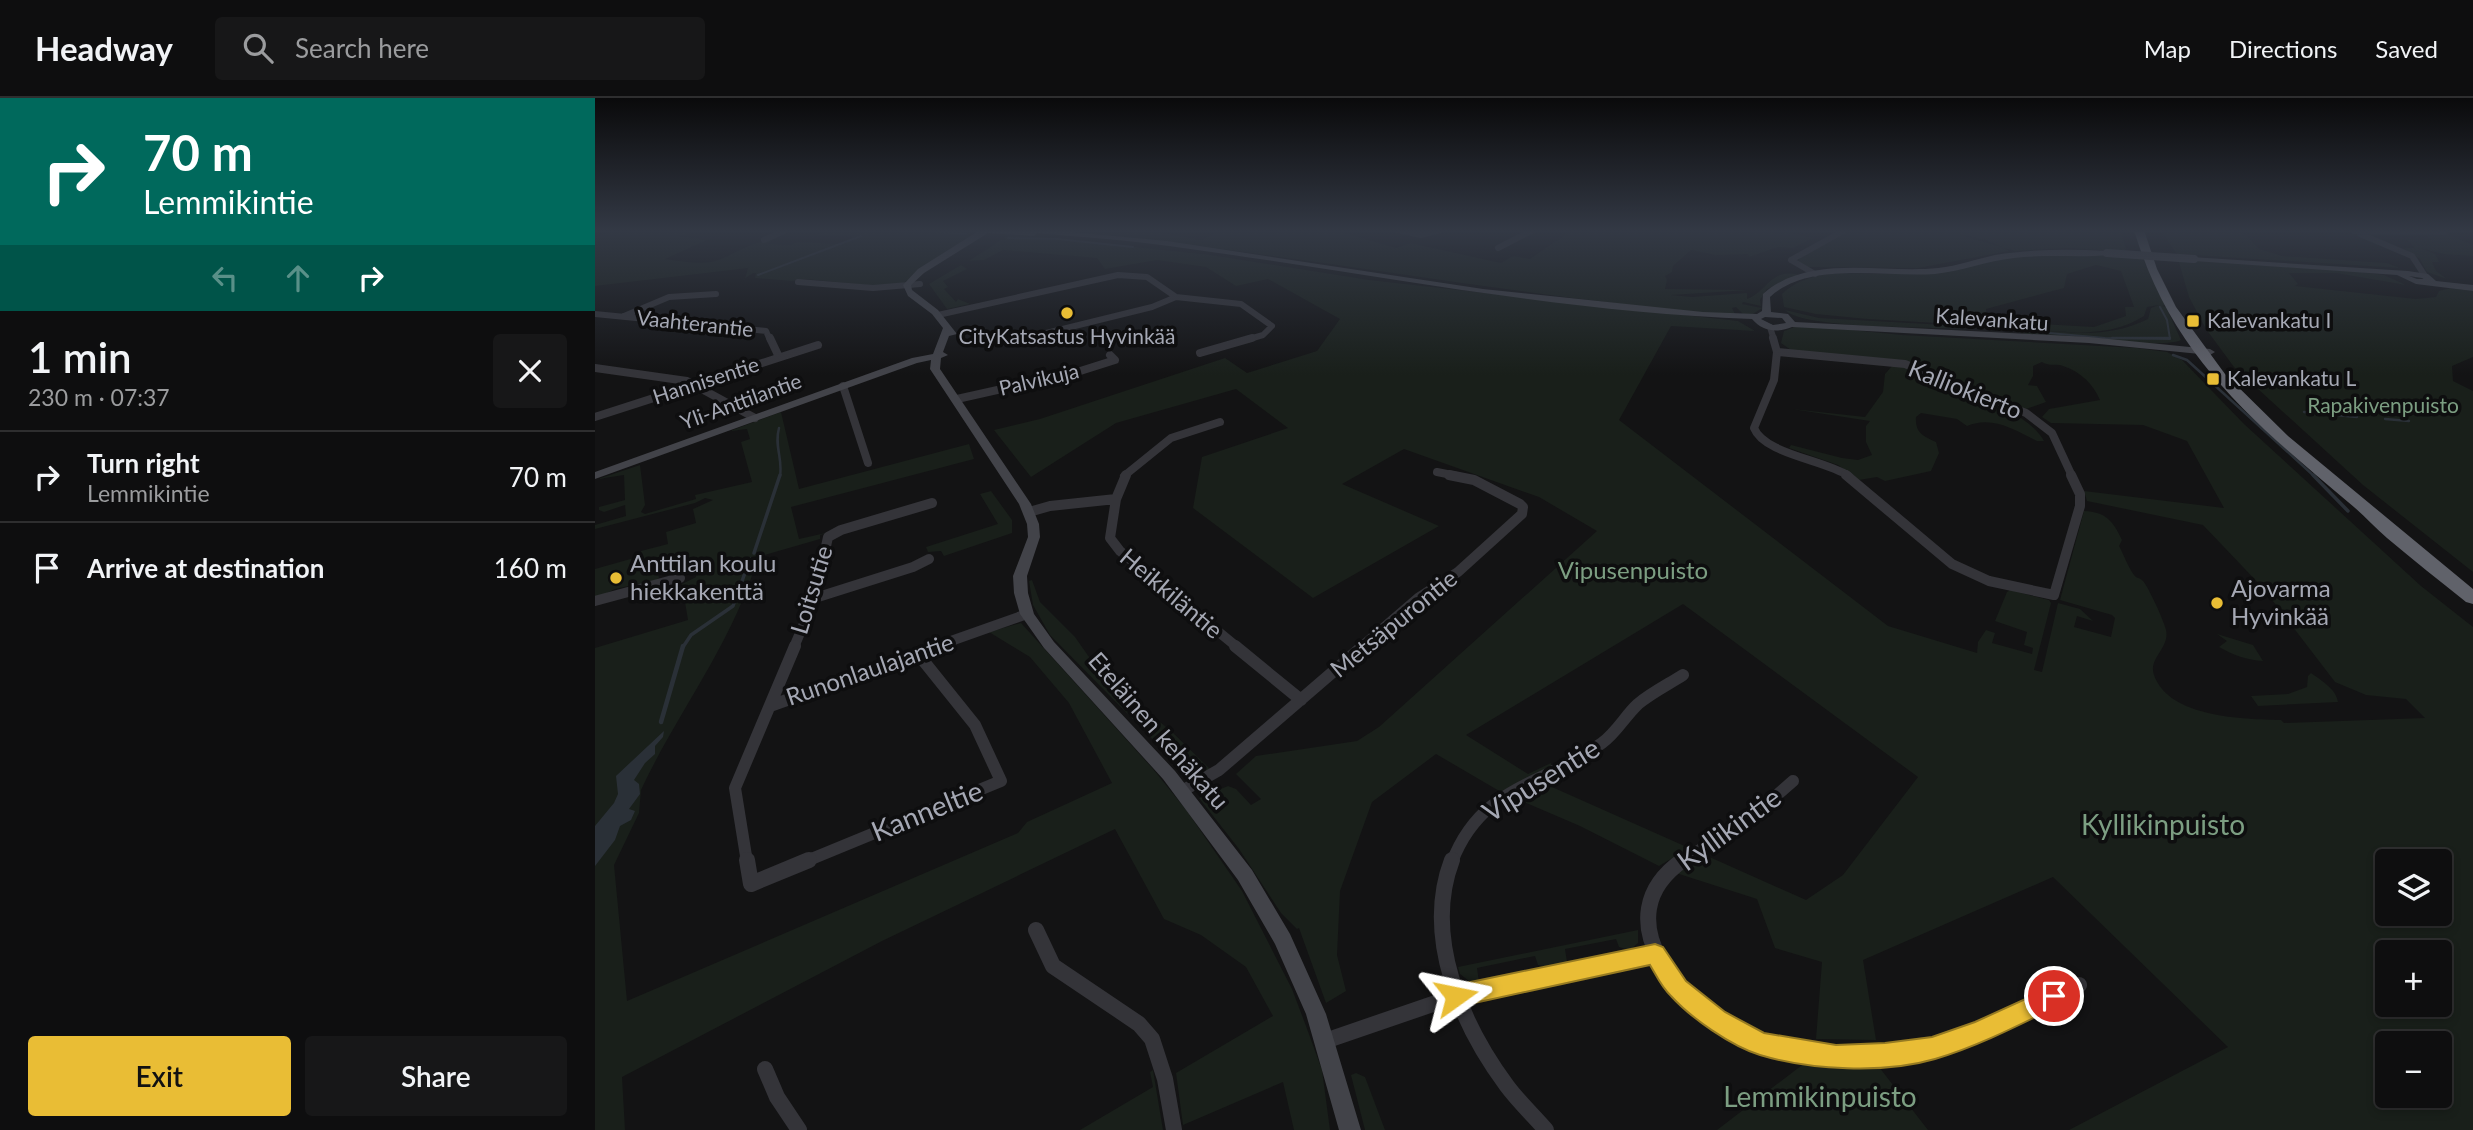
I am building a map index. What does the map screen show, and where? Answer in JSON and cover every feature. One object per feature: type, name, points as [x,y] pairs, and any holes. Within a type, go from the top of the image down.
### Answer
[{"type":"highway","points":[[2158,278],[2203,349],[2261,408],[2347,493],[2473,598]]},
{"type":"street","points":[[907,285],[914,278]]},
{"type":"street","points":[[923,278],[920,284],[924,302]]},
{"type":"street","points":[[938,316],[1110,278]]},
{"type":"street","points":[[1150,278],[1176,298]]},
{"type":"street","points":[[1393,278],[1483,292],[1703,316],[1760,318],[1768,292],[1799,278]]},
{"type":"street","points":[[1780,307],[1785,288],[1802,278]]},
{"type":"street","points":[[2422,278],[2473,287]]},
{"type":"street","points":[[798,282],[873,288],[920,284]]},
{"type":"street","points":[[907,285],[910,295],[924,302],[938,316],[946,330],[940,356]]},
{"type":"street","points":[[621,317],[669,297],[716,294]]},
{"type":"street","points":[[1030,337],[1188,297],[1241,304],[1272,326],[1263,335],[1200,353]]},
{"type":"street","name":"Kalevankatu","points":[[1791,322],[1780,307],[1760,318],[1770,327],[1780,328],[1791,322],[2057,344],[2203,349]]},
{"type":"street","name":"Vaahterantie","points":[[595,314],[766,331],[779,358]]},
{"type":"street","points":[[1770,327],[1777,348]]},
{"type":"street","points":[[1777,348],[1780,328]]},
{"type":"street","name":"Hannisentie","points":[[595,417],[818,345]]},
{"type":"street","name":"Kalliokierto","points":[[1777,348],[1905,364],[2006,403],[2040,422],[2052,433],[2080,494],[2080,506],[2054,595],[2007,587],[1960,568],[1842,472],[1771,445],[1756,436],[1754,428],[1774,380],[1777,348]]},
{"type":"street","name":"Palvikuja","points":[[957,399],[1074,373],[1115,360],[1110,355]]},
{"type":"street","name":"Yli-Anttilantie","points":[[595,476],[901,365],[940,356]]},
{"type":"street","name":"Eteläinen kehäkatu","points":[[940,356],[935,369],[1029,512],[1034,537],[1020,576],[1027,614],[1049,645],[1182,791],[1245,875],[1283,940],[1325,1041],[1350,1130]]},
{"type":"street","points":[[595,368],[667,377],[695,385],[755,418]]},
{"type":"street","points":[[843,386],[868,463]]},
{"type":"street","points":[[1029,512],[1050,506],[1116,499],[1125,475],[1171,438],[1220,422]]},
{"type":"street","name":"Metsäpurontie","points":[[1182,791],[1219,770],[1418,598],[1458,572],[1522,514],[1523,507],[1520,504],[1474,480],[1437,472]]},
{"type":"street","name":"Heikkiläntie","points":[[1116,499],[1110,534],[1113,545],[1301,700]]},
{"type":"street","name":"Loitsutie","points":[[770,706],[815,598],[828,537],[932,503]]},
{"type":"street","points":[[815,598],[913,567],[929,559]]},
{"type":"street","points":[[595,601],[680,578]]},
{"type":"street","name":"Runonlaulajantie","points":[[751,884],[735,788],[770,706],[1027,614]]},
{"type":"street","name":"Kanneltie","points":[[751,884],[1001,781],[975,725],[918,654]]},
{"type":"street","name":"Vipusentie","points":[[1546,1130],[1504,1082],[1477,1039],[1456,996],[1444,944],[1444,874],[1467,831],[1498,800],[1600,745],[1614,734],[1638,704],[1683,675]]},
{"type":"street","name":"Kyllikintie","points":[[1655,954],[1647,928],[1647,907],[1661,879],[1683,861],[1771,805],[1793,781]]},
{"type":"street","points":[[1036,930],[1053,966],[1139,1024],[1152,1039],[1165,1079],[1174,1130]]},
{"type":"street","points":[[1325,1041],[1456,996],[1655,954],[1678,988],[1716,1020],[1761,1044],[1836,1057],[1885,1055],[1932,1048],[1981,1032],[2079,985]]},
{"type":"street","points":[[765,1069],[777,1097],[799,1130]]},
{"type":"green space","points":[[595,278],[662,278],[595,286]]},
{"type":"green space","points":[[757,278],[911,278],[902,284],[877,286],[806,279],[792,281]]},
{"type":"green space","points":[[939,278],[949,278],[943,281],[948,287],[944,289],[956,302],[958,299],[970,304],[947,309],[929,284]]},
{"type":"green space","points":[[1224,278],[1357,278],[1738,321],[1755,331],[1671,326],[1619,420],[1888,626],[1977,653],[1978,642],[1986,630],[1995,633],[1992,643],[2032,654],[2033,648],[2024,645],[2027,632],[1995,621],[2010,590],[2049,600],[2051,603],[2034,670],[2042,672],[2058,603],[2080,609],[2093,621],[2077,616],[2074,627],[2111,637],[2115,618],[2112,615],[2060,600],[2084,511],[2098,513],[2108,519],[2115,528],[2122,540],[2119,546],[2130,568],[2146,585],[2159,612],[2166,636],[2154,663],[2154,675],[2162,689],[2175,700],[2209,713],[2248,719],[2281,720],[2284,723],[2425,718],[2406,699],[2366,695],[2335,682],[2263,588],[2203,525],[2087,501],[2084,491],[2224,508],[2187,441],[2143,425],[2051,423],[2042,417],[2049,409],[2100,400],[2081,375],[2060,365],[2042,362],[2033,366],[2033,376],[2028,385],[2037,386],[2046,402],[2026,409],[1908,362],[1791,350],[1781,343],[1784,331],[1800,325],[1902,335],[2137,348],[2167,352],[2182,360],[2244,424],[2421,586],[2473,627],[2473,1130],[2069,1130],[2228,1047],[2053,877],[1863,960],[1876,1040],[1816,1039],[1822,962],[1775,948],[1757,899],[1676,873],[1705,855],[1806,900],[1843,875],[1918,777],[1683,604],[1466,735],[1528,774],[1551,763],[1551,767],[1501,792],[1436,754],[1372,802],[1340,891],[1337,955],[1346,991],[1326,1003],[1299,928],[1281,913],[1239,849],[1199,798],[1228,786],[1236,789],[1251,805],[1261,799],[1236,774],[1256,756],[1357,741],[1379,727],[1597,531],[1539,497],[1404,449],[1342,484],[1439,526],[1313,598],[1193,508],[1202,457],[1288,428],[1236,389],[1116,423],[1031,477],[994,430],[1040,419],[1225,358],[1247,373],[1317,351],[1340,319],[1268,279],[1236,286]]},
{"type":"green space","points":[[1431,278],[1666,278],[1665,289],[1749,290],[1671,295],[1692,297],[1747,293],[1747,299],[1775,278],[1792,278],[1767,289],[1760,300],[1761,306],[1743,302],[1742,304],[1762,308],[1753,314],[1743,314],[1736,307],[1732,308],[1735,314],[1718,314]]},
{"type":"green space","points":[[1810,278],[2066,278],[2064,288],[1986,309],[1988,326],[1867,319],[1816,314],[1784,307],[1782,294],[1795,284]]},
{"type":"green space","points":[[2124,278],[2152,278],[2165,305],[2162,306],[2166,307],[2181,340],[2152,344],[2025,334],[2010,330],[2059,332],[2009,327],[2003,324],[2094,327],[2126,316],[2125,307],[2134,307]],"holes":[[[2159,305],[2151,308],[2148,319],[2113,331],[2096,332],[2112,329],[2144,316],[2147,307]]]},
{"type":"green space","name":"Rapakivenpuisto","points":[[2184,278],[2293,278],[2298,284],[2295,286],[2416,299],[2436,297],[2439,291],[2450,288],[2473,291],[2473,357],[2452,366],[2453,381],[2473,391],[2473,572],[2363,485],[2234,367],[2206,329],[2189,297]]},
{"type":"green space","name":"Rapakivenpuisto","points":[[2366,278],[2391,278],[2406,285]]},
{"type":"green space","points":[[1785,310],[1819,318],[1964,326],[1965,329],[1841,324],[1796,316]]},
{"type":"green space","points":[[1893,365],[1906,367],[1961,388],[2002,407],[2035,429],[2044,441],[2037,441],[1994,423],[1967,426],[1957,419],[1921,413],[1916,417],[1918,430],[1936,442],[1939,453],[1931,471],[1885,481],[1877,477],[1859,480],[1838,465],[1789,448],[1791,445],[1858,460],[1872,455],[1866,442],[1866,426],[1870,421],[1792,409],[1865,417],[1883,392],[1885,374]]},
{"type":"green space","points":[[781,412],[799,489],[969,444],[974,459],[791,507],[799,539],[830,532],[820,535],[820,539],[758,557],[747,589],[720,648],[641,790],[639,813],[614,865],[627,1001],[1018,833],[1027,822],[1112,783],[1069,703],[1030,657],[989,632],[1021,623],[1153,769],[1187,811],[1242,891],[1292,989],[1306,1026],[1322,1070],[1330,1130],[1294,1130],[1283,1082],[1183,1125],[1176,1073],[1273,1016],[1246,967],[1201,935],[1164,919],[1115,829],[882,941],[622,1077],[625,1130],[595,1130],[595,648],[688,620],[682,584],[696,577],[693,563],[658,573],[659,578],[656,580],[615,589],[595,599],[595,569],[641,556],[641,551],[668,544],[666,532],[696,523],[693,509],[713,500],[705,498],[695,503],[595,529],[595,525],[626,516],[625,505],[604,512],[599,510],[599,507],[625,500],[624,475],[598,479],[640,465],[645,505],[641,512],[645,514],[696,499],[695,495],[752,482],[741,442],[750,439],[747,429],[730,431]]},
{"type":"green space","points":[[991,491],[1012,520],[1012,533],[944,556],[941,551],[928,552],[926,547],[998,524],[980,494]]},
{"type":"green space","points":[[1032,580],[1040,602],[1075,637],[1101,674],[1171,731],[1210,769],[1193,777],[1182,776],[1168,755],[1050,635],[1033,605],[1029,581]]},
{"type":"green space","points":[[2217,634],[2253,645],[2263,661],[2240,657],[2219,647],[2227,641]]},
{"type":"green space","points":[[2311,673],[2331,689],[2338,702],[2258,706],[2251,696],[2288,694],[2307,687]]},
{"type":"green space","points":[[1543,783],[1689,848],[1659,866],[1580,826],[1515,798]]},
{"type":"green space","points":[[1638,930],[1638,943],[1630,950],[1619,947],[1616,939],[1565,949],[1567,962],[1549,967],[1538,965],[1535,956],[1477,968],[1479,982],[1469,981],[1460,974],[1458,967]]},
{"type":"green space","name":"Lemmikinpuisto","points":[[1806,1062],[1879,1067],[1928,1130],[1717,1130]]},
{"type":"green space","points":[[1153,1070],[1163,1130],[1080,1130],[1153,1087],[1150,1072]]},
{"type":"green space","points":[[1356,1073],[1365,1077],[1385,1130],[1365,1130],[1351,1075]]},
{"type":"shaded area","points":[[664,731],[663,737],[655,746],[655,754],[645,763],[634,780],[639,784],[640,794],[629,809],[635,811],[631,820],[620,826],[615,840],[595,866],[595,826],[618,794],[616,776]]},
{"type":"waterway","points":[[2160,307],[2167,320],[2170,338]]},
{"type":"waterway","points":[[2026,331],[2105,338],[2170,338]]},
{"type":"waterway","points":[[2112,338],[2170,338]]},
{"type":"waterway","points":[[2173,355],[2187,360],[2314,476]]},
{"type":"waterway","points":[[2304,412],[2357,417]]},
{"type":"waterway","points":[[2385,419],[2409,421]]},
{"type":"waterway","points":[[779,428],[777,441],[780,475]]},
{"type":"waterway","points":[[754,553],[780,475]]},
{"type":"waterway","points":[[2314,476],[2348,511]]},
{"type":"waterway","points":[[683,647],[691,635],[733,606],[750,559]]},
{"type":"waterway","points":[[661,722],[683,646]]},
{"type":"place","name":"CityKatsastus Hyvinkää","points":[[1067,313]]},
{"type":"place","name":"Kalevankatu I","points":[[2193,321]]},
{"type":"place","name":"Kalevankatu L","points":[[2213,379]]},
{"type":"place","name":"Anttilan koulu hiekkakenttä","points":[[616,578]]},
{"type":"place","name":"Ajovarma Hyvinkää","points":[[2217,603]]},
{"type":"route","points":[[1456,996],[1655,954],[1678,988],[1716,1020],[1761,1044],[1836,1057],[1885,1055],[1932,1048],[1981,1032],[2054,996]]},
{"type":"park label","name":"Vipusenpuisto","points":[[1633,571]]},
{"type":"park label","name":"Kyllikinpuisto","points":[[2163,825]]}]
